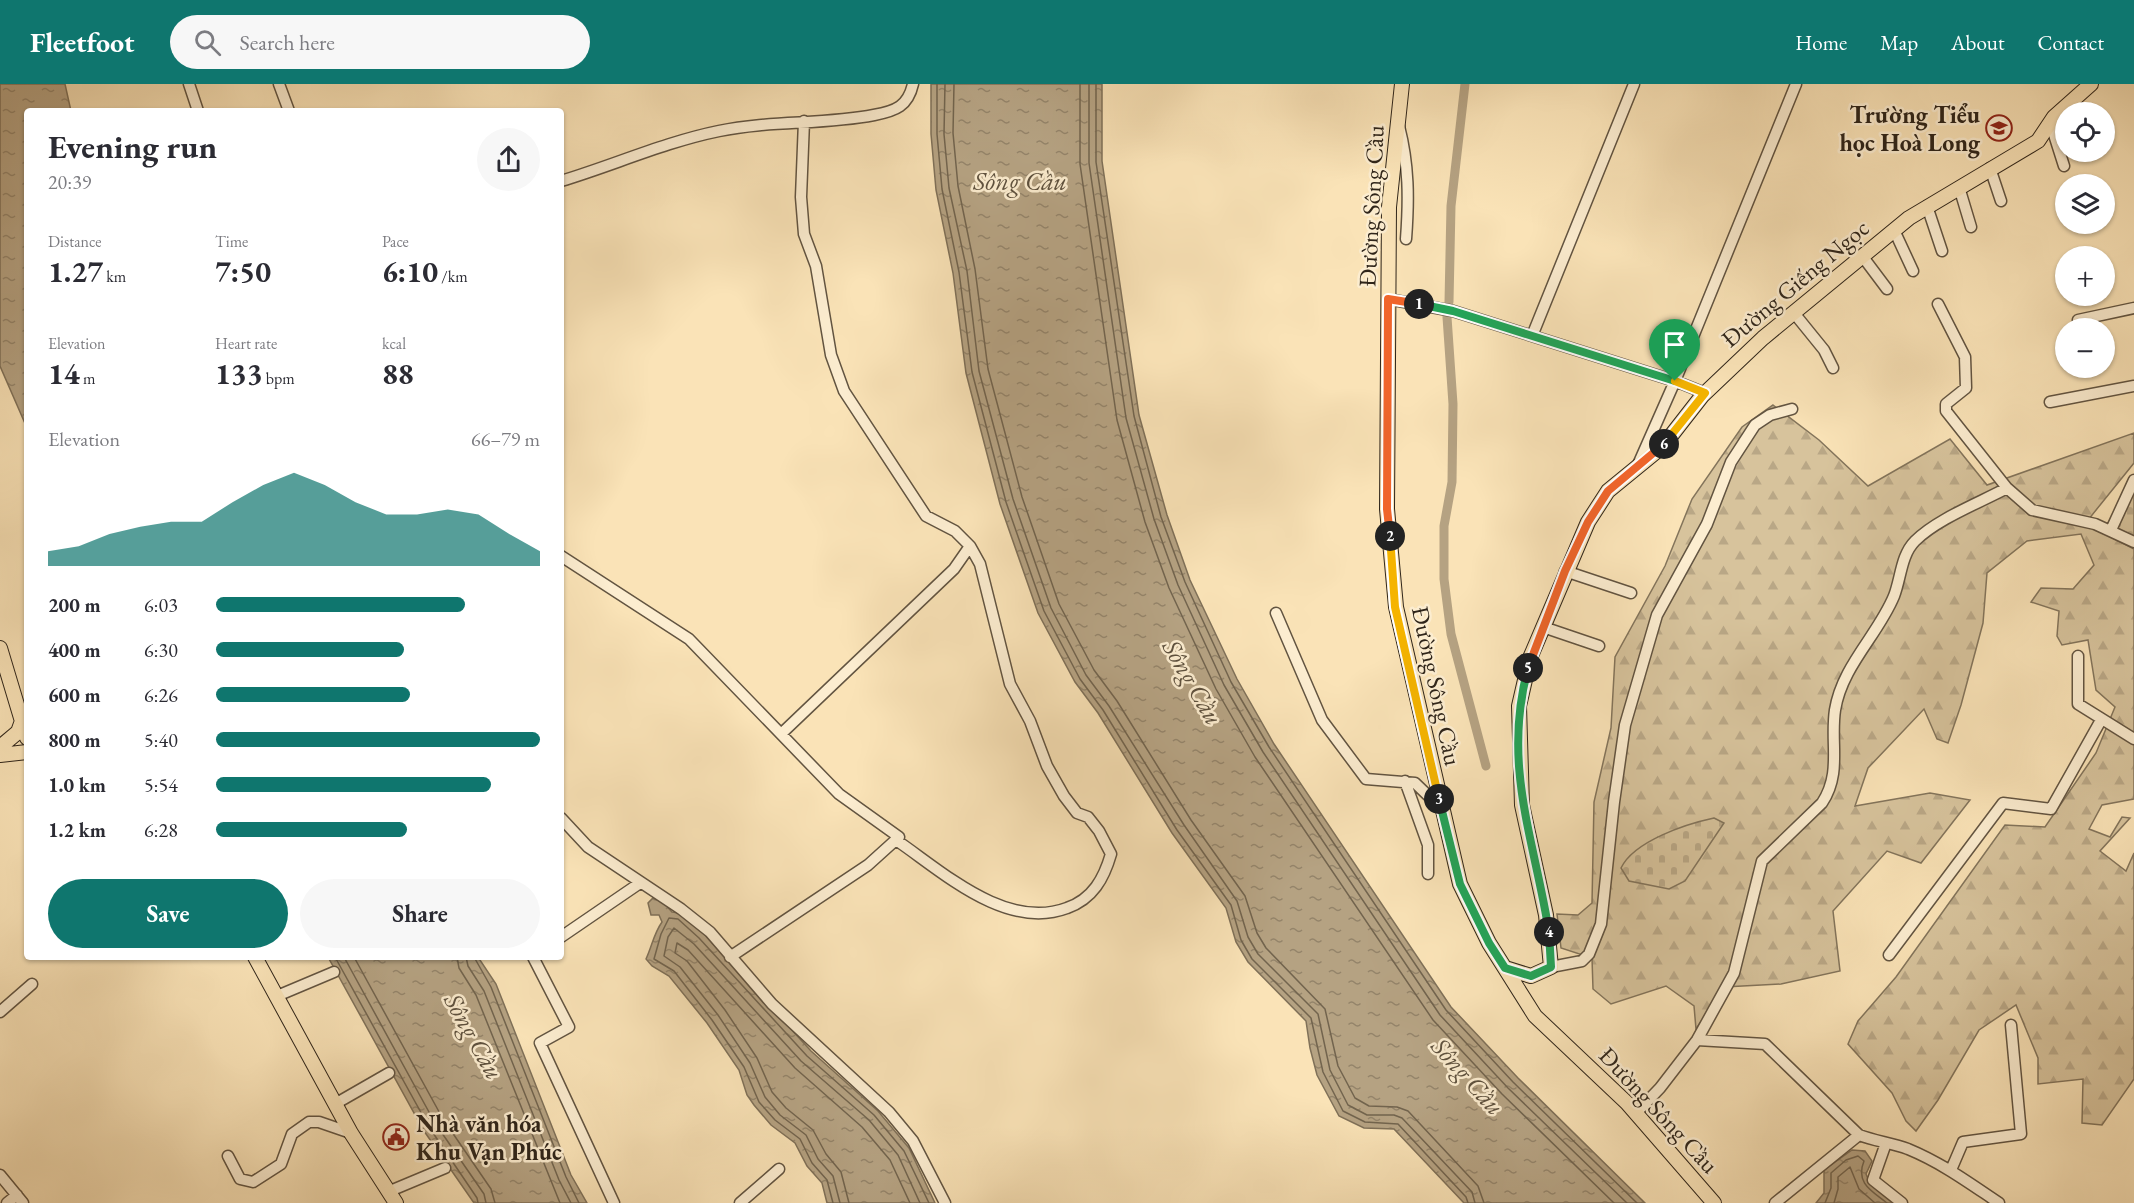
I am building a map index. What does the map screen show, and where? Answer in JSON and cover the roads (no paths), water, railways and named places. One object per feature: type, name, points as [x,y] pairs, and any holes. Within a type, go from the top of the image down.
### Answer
[{"type":"main road","name":"Đường Sông Cầu","points":[[1402,84],[1389,207],[1387,509],[1395,607],[1460,884],[1489,943],[1535,1016],[1636,1113],[1714,1203]]},
{"type":"main road","name":"Đường Giếng Ngọc","points":[[1551,967],[1546,915],[1522,805],[1518,740],[1519,706],[1530,658],[1565,571],[1588,522],[1608,491],[1663,446],[1705,393],[1734,364],[1894,230],[1959,187],[2038,141],[2050,122],[2091,84]]},
{"type":"main road","points":[[0,648],[24,728]]},
{"type":"main road","points":[[0,747],[18,732],[22,721]]},
{"type":"main road","points":[[0,755],[24,752]]},
{"type":"main road","points":[[257,960],[351,1132],[393,1197]]},
{"type":"main road","points":[[1505,968],[1531,976],[1551,967]]},
{"type":"street","points":[[189,84],[197,108]]},
{"type":"street","points":[[279,84],[288,108]]},
{"type":"street","points":[[564,180],[646,151],[719,131],[784,121],[836,121],[897,110],[910,99],[913,84]]},
{"type":"street","points":[[1532,336],[1634,84]]},
{"type":"street","points":[[1637,467],[1675,381],[1796,84]]},
{"type":"street","points":[[1398,120],[1405,149],[1409,191],[1406,239]]},
{"type":"street","points":[[804,121],[801,197],[804,234],[816,266],[831,355],[844,391],[926,516],[955,531],[970,546],[980,564],[1010,684],[1030,721],[1047,766],[1064,796],[1077,813],[1088,817],[1099,831],[1111,854],[1104,878],[1088,897],[1072,907],[1048,915],[1029,914],[1000,905],[969,889],[896,840]]},
{"type":"street","points":[[2050,122],[2064,166]]},
{"type":"street","points":[[1990,168],[2001,201]]},
{"type":"street","points":[[1959,187],[1971,226]]},
{"type":"street","points":[[1927,207],[1942,251]]},
{"type":"street","points":[[1894,230],[1913,271]]},
{"type":"street","points":[[1863,257],[1887,289]]},
{"type":"street","points":[[1388,299],[1453,311],[1675,381],[1705,393]]},
{"type":"street","points":[[1938,303],[1966,363],[1966,388],[1946,404],[1948,417],[2007,488],[2027,506],[2041,514],[2095,524],[2134,542]]},
{"type":"street","points":[[2087,318],[2134,308]]},
{"type":"street","points":[[1794,313],[1824,350],[1833,368]]},
{"type":"street","points":[[2050,402],[2134,386]]},
{"type":"street","points":[[1551,967],[1582,961],[1589,954],[1601,924],[1614,802],[1626,725],[1657,615],[1703,532],[1731,462],[1755,425],[1770,415],[1792,409]]},
{"type":"street","points":[[2111,530],[2134,480]]},
{"type":"street","points":[[1636,1113],[1660,1088],[1697,1040],[1738,963],[1762,861],[1822,803],[1828,794],[1836,765],[1835,708],[1850,670],[1894,596],[1908,551],[1928,530],[2007,488]]},
{"type":"street","points":[[781,734],[954,569],[970,546]]},
{"type":"street","points":[[564,558],[689,639],[839,794],[898,837],[868,865],[730,957]]},
{"type":"street","points":[[1565,571],[1631,593]]},
{"type":"street","points":[[1276,613],[1312,702],[1339,746],[1366,779],[1415,783],[1442,809]]},
{"type":"street","points":[[1543,627],[1599,646]]},
{"type":"street","points":[[2078,656],[2078,704],[2134,739]]},
{"type":"street","points":[[1889,955],[2003,803],[2051,809],[2102,720]]},
{"type":"street","points":[[1405,781],[1428,845],[1428,874]]},
{"type":"street","points":[[564,821],[588,848],[702,927],[797,1028],[890,1112],[913,1141],[945,1203]]},
{"type":"street","points":[[564,935],[640,883]]},
{"type":"street","points":[[532,960],[569,1027],[540,1043],[614,1203]]},
{"type":"street","points":[[277,996],[334,972]]},
{"type":"street","points":[[0,1012],[32,984]]},
{"type":"street","points":[[1951,1170],[1964,1142],[2021,1134],[2012,1025]]},
{"type":"street","points":[[1697,1040],[1765,1044],[1858,1135],[1905,1148],[1951,1170],[2000,1203]]},
{"type":"street","points":[[335,1104],[389,1073]]},
{"type":"street","points":[[228,1156],[240,1179],[253,1182],[281,1164],[292,1134],[301,1127],[319,1122],[351,1132]]},
{"type":"street","points":[[1775,1203],[1858,1135]]},
{"type":"street","points":[[1886,1143],[1873,1180],[1902,1203]]},
{"type":"street","points":[[393,1197],[445,1168]]},
{"type":"street","points":[[740,1203],[779,1169]]},
{"type":"street","points":[[0,1175],[20,1199],[8,1203]]},
{"type":"water","points":[[0,84],[65,84],[70,108],[24,108],[24,421],[0,366]]},
{"type":"water","name":"Sông Cầu","points":[[931,84],[1102,84],[1102,161],[1139,415],[1167,515],[1190,580],[1237,679],[1274,744],[1451,1007],[1518,1078],[1645,1203],[1464,1203],[1394,1129],[1364,1128],[1339,1116],[1317,1075],[1306,1021],[1248,962],[1236,942],[1226,908],[1172,833],[1098,713],[1075,682],[1038,613],[1000,504],[966,373],[953,273],[936,190],[931,134]]},
{"type":"water","points":[[653,898],[663,902],[672,912],[680,913],[704,934],[811,1051],[878,1111],[909,1148],[935,1203],[827,1203],[822,1183],[807,1166],[795,1143],[771,1125],[754,1105],[747,1095],[739,1070],[707,1023],[669,976],[652,966],[646,959],[662,922],[659,915],[651,915],[648,903]]},
{"type":"water","name":"Sông Cầu","points":[[330,960],[480,960],[496,984],[571,1175],[587,1203],[474,1203],[424,1131]]},
{"type":"water","points":[[1852,1150],[1865,1151],[1872,1161],[1866,1174],[1869,1181],[1895,1203],[1816,1203],[1824,1193],[1824,1170]]},
{"type":"waterway","points":[[1449,302],[1451,206],[1465,84]]},
{"type":"waterway","points":[[1447,317],[1453,404],[1452,482],[1444,526],[1444,579],[1451,634],[1486,766]]},
{"type":"place","name":"Trường Tiểu học Hoà Long","points":[[1999,128]]},
{"type":"place","name":"Nhà văn hóa Khu Vạn Phúc","points":[[396,1137]]}]
